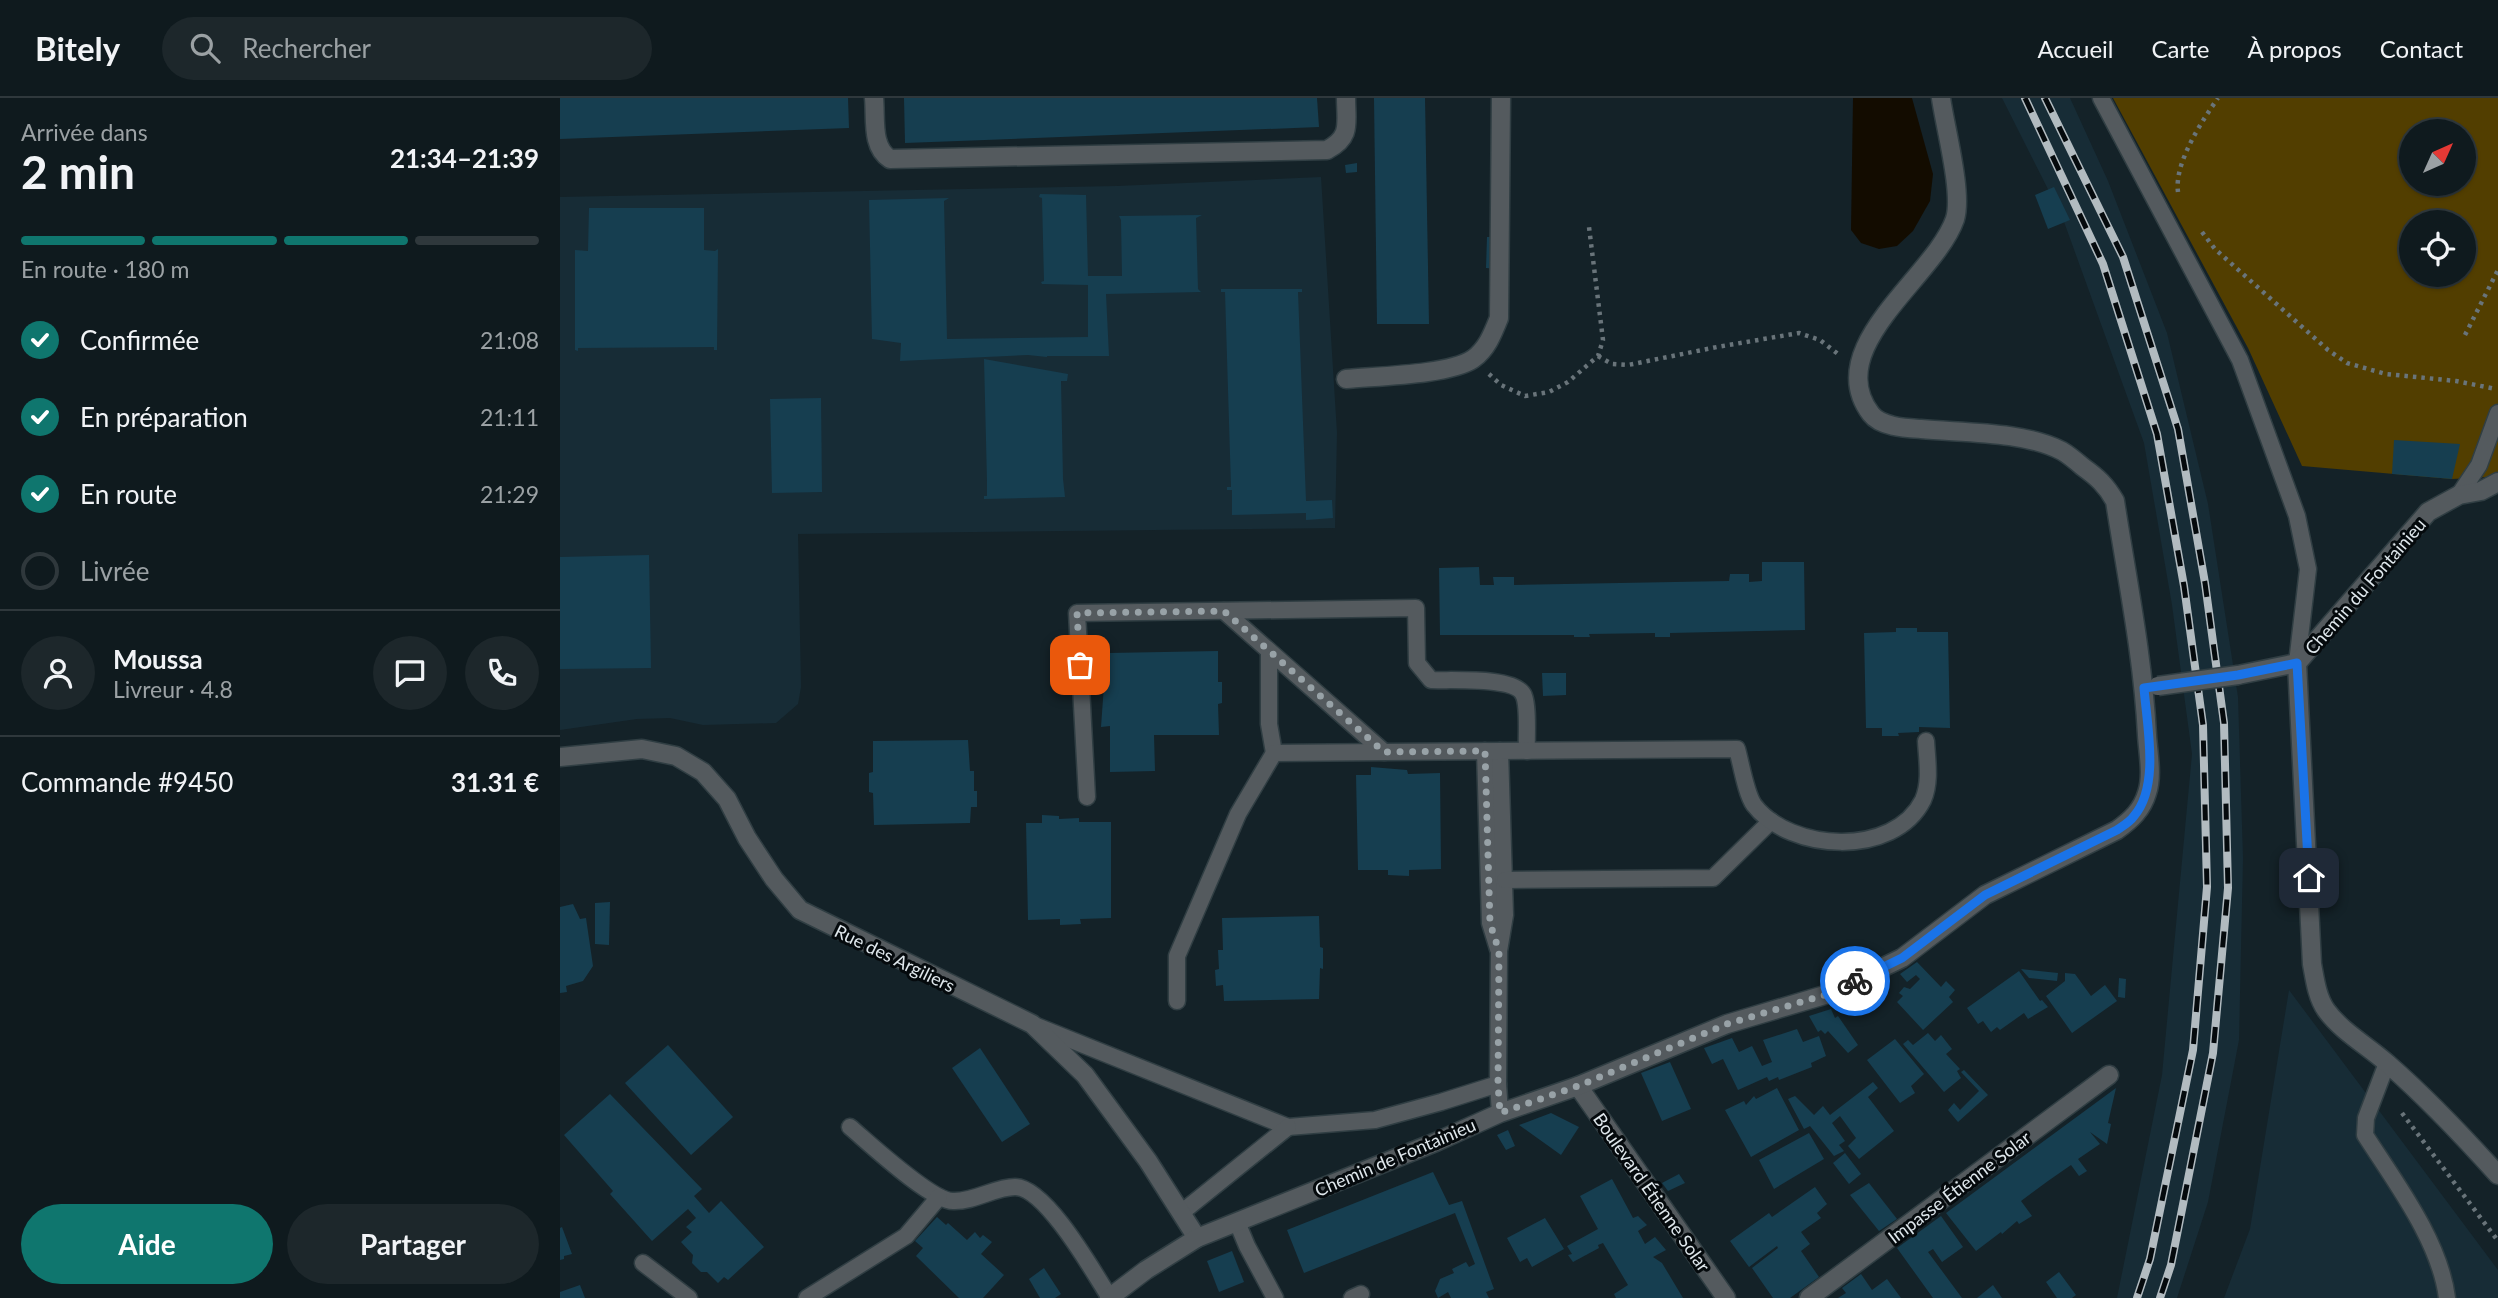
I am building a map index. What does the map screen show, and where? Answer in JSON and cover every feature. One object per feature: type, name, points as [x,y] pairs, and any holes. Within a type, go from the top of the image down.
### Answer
[{"type":"street","points":[[874,98],[877,143],[881,153],[890,159],[1327,150],[1341,142],[1347,131],[1346,98]]},
{"type":"street","points":[[1346,379],[1448,369],[1474,359],[1491,339],[1499,318],[1501,98]]},
{"type":"street","points":[[1858,369],[1868,339],[1940,245],[1954,219],[1958,199],[1941,98]]},
{"type":"street","name":"Chemin de Fontainieu","points":[[1110,1298],[1146,1269],[1197,1238],[1436,1142],[1500,1113],[1578,1086],[1727,1024],[1828,994],[1902,958],[1985,895],[2117,830],[2133,819],[2147,793],[2150,773],[2151,687],[2115,501],[2106,485],[2064,452],[2044,443],[2018,438],[1899,428],[1874,417],[1861,398],[1858,369]]},
{"type":"street","name":"Chemin du Fontainieu","points":[[2151,687],[2238,675],[2297,663],[2428,512],[2459,495],[2481,491],[2498,482]]},
{"type":"street","points":[[2297,663],[2312,964],[2318,996],[2340,1025],[2444,1115],[2498,1175]]},
{"type":"street","name":"Rue des Argiliers","points":[[560,757],[642,749],[676,756],[704,772],[727,799],[747,838],[774,879],[800,910],[1032,1024],[1085,1075],[1148,1161],[1197,1238]]},
{"type":"street","name":"Impasse Étienne Solar","points":[[1809,1298],[2109,1075]]},
{"type":"street","name":"Boulevard Étienne Solar","points":[[1578,1086],[1726,1298]]},
{"type":"lane","points":[[2101,98],[2240,360],[2297,516],[2308,569],[2297,663]]},
{"type":"lane","points":[[2459,495],[2479,465],[2498,413]]},
{"type":"lane","points":[[1087,797],[1077,613],[1416,608],[1417,663],[1431,680],[1504,682],[1518,687],[1524,697],[1527,751]]},
{"type":"lane","points":[[1224,611],[1384,752]]},
{"type":"lane","points":[[1177,1001],[1177,956],[1238,814],[1274,753],[1269,724],[1269,651]]},
{"type":"lane","points":[[1274,753],[1737,749],[1753,804],[1771,821],[1829,843],[1874,839],[1903,825],[1923,799],[1928,782],[1927,741]]},
{"type":"lane","points":[[1492,751],[1505,880],[1505,915],[1499,951],[1500,1113]]},
{"type":"lane","points":[[1492,751],[1490,923],[1499,951]]},
{"type":"lane","points":[[1505,880],[1713,878],[1771,821]]},
{"type":"lane","points":[[1032,1024],[1288,1127],[1375,1120],[1498,1084]]},
{"type":"lane","points":[[2387,1063],[2366,1118],[2365,1135],[2420,1220],[2445,1283],[2447,1298]]},
{"type":"lane","points":[[850,1127],[939,1197],[952,1201],[1016,1186],[1031,1193],[1045,1203],[1067,1231],[1110,1298]]},
{"type":"lane","points":[[1181,1213],[1288,1127]]},
{"type":"lane","points":[[807,1298],[906,1236],[939,1197]]},
{"type":"lane","points":[[1237,1222],[1275,1298]]},
{"type":"lane","points":[[643,1263],[689,1298]]},
{"type":"path","points":[[2179,197],[2177,180],[2183,160],[2218,98]]},
{"type":"path","points":[[1474,359],[1501,385],[1525,396],[1549,392],[1568,382],[1598,356],[1602,340],[1589,227]]},
{"type":"path","points":[[2200,229],[2215,249],[2328,350],[2347,363],[2386,374],[2456,381],[2498,389]]},
{"type":"path","points":[[2465,335],[2498,270]]},
{"type":"path","points":[[1598,356],[1612,364],[1628,365],[1799,333],[1820,340],[1858,369]]},
{"type":"path","points":[[2398,1107],[2498,1241]]},
{"type":"shaded area","points":[[1853,98],[1912,98],[1933,174],[1930,201],[1913,231],[1897,246],[1879,249],[1861,243],[1851,230]]},
{"type":"shaded area","points":[[2002,98],[2070,98],[2108,181],[2167,333],[2208,504],[2238,697],[2243,858],[2239,1040],[2208,1202],[2177,1298],[2117,1298],[2162,1075],[2192,754],[2172,605],[2144,443],[2063,219]]},
{"type":"shaded area","points":[[2113,98],[2498,98],[2498,472],[2488,477],[2452,479],[2302,466],[2248,348]]},
{"type":"shaded area","points":[[1321,177],[1337,433],[1335,528],[798,534],[801,687],[798,704],[776,723],[703,725],[670,718],[637,719],[560,730],[560,197],[1117,186]]},
{"type":"shaded area","points":[[2289,990],[2498,1270],[2498,1298],[2224,1298],[2250,1229]]},
{"type":"building","points":[[560,98],[848,98],[849,128],[560,139]]},
{"type":"building","points":[[904,98],[1317,98],[1319,127],[905,143]]},
{"type":"building","points":[[1374,98],[1425,98],[1429,324],[1377,324]]},
{"type":"building","points":[[1357,163],[1357,172],[1346,173],[1345,165]]},
{"type":"building","points":[[2054,187],[2070,220],[2048,229],[2035,195]]},
{"type":"building","points":[[1040,194],[1086,195],[1088,276],[1122,276],[1119,216],[1202,215],[1196,218],[1198,289],[1201,292],[1106,294],[1109,356],[1028,355],[900,361],[901,343],[872,339],[869,200],[949,198],[944,201],[947,339],[1088,337],[1088,285],[1041,282],[1044,281]]},
{"type":"building","points":[[589,208],[704,208],[704,250],[718,249],[717,350],[714,350],[714,347],[575,350],[575,250],[588,251]]},
{"type":"building","points":[[1487,237],[1496,237],[1498,269],[1486,268]]},
{"type":"building","points":[[1221,289],[1302,289],[1302,292],[1298,292],[1306,501],[1332,500],[1333,518],[1306,520],[1306,513],[1232,515],[1232,490],[1227,490],[1227,487],[1231,487],[1225,292],[1221,292]]},
{"type":"building","points":[[984,359],[1068,374],[1067,381],[1061,381],[1065,497],[984,499],[984,496],[987,496],[987,481]]},
{"type":"building","points":[[821,398],[822,492],[772,493],[770,399]]},
{"type":"building","points":[[2394,440],[2460,444],[2452,479],[2392,474]]},
{"type":"building","points":[[649,555],[651,668],[560,669],[560,557]]},
{"type":"building","points":[[1762,562],[1804,562],[1805,630],[1670,633],[1670,637],[1655,637],[1655,633],[1589,634],[1590,637],[1440,635],[1439,568],[1479,567],[1480,585],[1494,585],[1493,577],[1514,577],[1514,585],[1729,581],[1730,574],[1749,574],[1749,582],[1762,581]]},
{"type":"building","points":[[1896,628],[1917,628],[1917,632],[1948,632],[1950,728],[1919,727],[1919,732],[1882,736],[1882,728],[1866,728],[1864,633],[1896,632]]},
{"type":"building","points":[[1218,651],[1218,682],[1222,682],[1222,703],[1218,704],[1219,735],[1154,735],[1155,771],[1110,772],[1110,726],[1101,727],[1104,685],[1109,684],[1109,653]]},
{"type":"building","points":[[1542,673],[1566,673],[1566,695],[1543,696]]},
{"type":"building","points":[[968,740],[970,771],[974,771],[974,791],[977,791],[977,807],[971,807],[970,823],[874,825],[873,793],[869,792],[869,773],[873,772],[873,741]]},
{"type":"building","points":[[1371,767],[1407,770],[1408,774],[1440,773],[1441,869],[1409,870],[1409,876],[1388,875],[1388,870],[1358,870],[1356,775],[1371,775]]},
{"type":"building","points":[[1042,815],[1059,816],[1059,819],[1079,818],[1079,822],[1111,822],[1111,918],[1080,919],[1081,924],[1060,925],[1060,919],[1028,920],[1026,823],[1042,823]]},
{"type":"building","points":[[610,902],[609,945],[595,944],[595,903]]},
{"type":"building","points":[[573,904],[580,919],[586,918],[593,966],[583,981],[566,986],[567,992],[560,993],[560,907]]},
{"type":"building","points":[[1319,916],[1323,969],[1320,968],[1319,999],[1224,1001],[1223,985],[1216,986],[1215,970],[1219,969],[1218,950],[1223,950],[1222,918]]},
{"type":"building","points":[[1917,962],[1941,987],[1946,981],[1955,990],[1949,997],[1953,1002],[1923,1030],[1897,1002],[1903,996],[1899,993],[1904,987],[1910,989],[1920,979],[1916,975],[1907,982],[1900,974]]},
{"type":"building","points":[[2021,969],[2058,973],[2057,981],[2029,978]]},
{"type":"building","points":[[2019,971],[2040,1001],[2048,1007],[2028,1019],[2024,1013],[2000,1030],[1997,1027],[1991,1032],[1983,1021],[1978,1024],[1967,1008]]},
{"type":"building","points":[[2065,973],[2075,974],[2091,996],[2105,985],[2117,1001],[2072,1033],[2046,996],[2065,981]]},
{"type":"building","points":[[2119,978],[2126,979],[2125,998],[2118,997]]},
{"type":"building","points":[[1831,1009],[1835,1018],[1838,1016],[1858,1045],[1848,1053],[1828,1031],[1825,1034],[1821,1030],[1818,1032],[1809,1016]]},
{"type":"building","points":[[1797,1029],[1803,1042],[1819,1036],[1826,1056],[1811,1063],[1812,1067],[1779,1080],[1778,1077],[1769,1081],[1767,1077],[1738,1090],[1723,1059],[1712,1064],[1704,1048],[1732,1038],[1739,1052],[1752,1046],[1762,1066],[1772,1062],[1763,1040]]},
{"type":"building","points":[[1928,1033],[1935,1041],[1941,1035],[1952,1049],[1946,1054],[1960,1069],[1957,1071],[1961,1078],[1944,1092],[1903,1044],[1908,1040],[1913,1045]]},
{"type":"building","points":[[1895,1039],[1924,1074],[1911,1086],[1915,1093],[1900,1103],[1867,1060]]},
{"type":"building","points":[[668,1045],[733,1117],[691,1155],[625,1083]]},
{"type":"building","points":[[980,1048],[1030,1124],[1002,1142],[952,1068]]},
{"type":"building","points":[[1670,1062],[1691,1109],[1662,1121],[1641,1073]]},
{"type":"building","points":[[1964,1070],[1988,1095],[1958,1122],[1948,1110],[1954,1103],[1960,1110],[1979,1091],[1961,1072]]},
{"type":"building","points":[[1873,1082],[1878,1088],[1868,1097],[1894,1131],[1859,1159],[1848,1146],[1856,1138],[1840,1116],[1832,1123],[1845,1141],[1839,1145],[1844,1151],[1834,1156],[1810,1126],[1804,1129],[1788,1099],[1795,1096],[1814,1115],[1823,1106],[1830,1115]]},
{"type":"building","points":[[1777,1088],[1799,1130],[1751,1157],[1725,1110],[1744,1101],[1746,1105],[1754,1096],[1756,1099]]},
{"type":"building","points":[[2116,1088],[2108,1123],[2111,1124],[2107,1144],[2090,1132],[2100,1144],[2078,1159],[2087,1171],[2079,1176],[2071,1165],[2048,1181],[2021,1201],[2032,1216],[2019,1224],[2017,1221],[1976,1251],[1946,1213]]},
{"type":"building","points":[[610,1094],[702,1189],[694,1196],[709,1213],[721,1201],[764,1247],[728,1280],[724,1277],[718,1283],[692,1263],[693,1255],[681,1242],[692,1232],[686,1227],[696,1218],[688,1209],[652,1241],[610,1194],[613,1191],[564,1135]]},
{"type":"building","points":[[1551,1113],[1579,1127],[1561,1155],[1519,1125]]},
{"type":"building","points":[[1508,1130],[1515,1146],[1506,1150],[1497,1135]]},
{"type":"building","points":[[1809,1133],[1824,1159],[1774,1189],[1759,1160]]},
{"type":"building","points":[[1845,1153],[1861,1174],[1849,1184],[1833,1163]]},
{"type":"building","points":[[1433,1172],[1449,1205],[1462,1201],[1494,1289],[1486,1292],[1489,1298],[1451,1298],[1448,1292],[1438,1298],[1435,1291],[1440,1279],[1454,1273],[1452,1269],[1466,1262],[1469,1267],[1475,1264],[1455,1213],[1304,1273],[1287,1230]]},
{"type":"building","points":[[1679,1174],[1685,1183],[1668,1191],[1662,1183]]},
{"type":"building","points":[[1612,1179],[1633,1218],[1638,1216],[1647,1225],[1638,1231],[1645,1244],[1655,1237],[1666,1250],[1653,1257],[1662,1263],[1683,1298],[1616,1298],[1614,1294],[1628,1285],[1603,1243],[1573,1262],[1568,1255],[1572,1254],[1567,1246],[1598,1229],[1580,1196]]},
{"type":"building","points":[[1869,1183],[1897,1219],[1879,1231],[1850,1195]]},
{"type":"building","points":[[1815,1187],[1827,1204],[1817,1213],[1821,1218],[1801,1232],[1810,1244],[1801,1251],[1819,1277],[1790,1298],[1773,1298],[1752,1268],[1778,1248],[1777,1246],[1749,1267],[1730,1241],[1769,1213],[1772,1217]]},
{"type":"building","points":[[1941,1216],[1963,1247],[1942,1262],[1933,1249],[1928,1252],[1962,1298],[1933,1298],[1897,1248]]},
{"type":"building","points":[[937,1217],[967,1240],[975,1232],[980,1238],[983,1235],[992,1242],[981,1254],[1004,1275],[983,1298],[959,1298],[916,1256],[923,1248],[915,1241]]},
{"type":"building","points":[[1545,1218],[1564,1249],[1532,1267],[1527,1258],[1520,1262],[1507,1238]]},
{"type":"building","points":[[562,1227],[572,1254],[560,1260],[560,1228]]},
{"type":"building","points":[[1232,1251],[1244,1282],[1219,1292],[1207,1261]]},
{"type":"building","points":[[1044,1268],[1061,1294],[1055,1298],[1040,1298],[1029,1279]]},
{"type":"building","points":[[2059,1272],[2076,1295],[2072,1298],[2057,1298],[2046,1282]]},
{"type":"building","points":[[1861,1274],[1872,1290],[1887,1279],[1901,1298],[1838,1298],[1846,1293],[1842,1288]]},
{"type":"building","points":[[580,1285],[585,1298],[560,1298],[560,1292]]},
{"type":"building","points":[[1993,1285],[2002,1298],[1977,1298]]},
{"type":"railway","points":[[2025,98],[2103,264],[2157,434],[2184,586],[2203,725],[2207,887],[2193,1050],[2150,1259],[2137,1298]]},
{"type":"railway","points":[[2045,98],[2123,257],[2178,429],[2205,583],[2224,723],[2228,888],[2213,1053],[2171,1265],[2160,1298]]},
{"type":"way so far","points":[[1080,665],[1077,613],[1224,611],[1384,752],[1485,751],[1490,923],[1499,951],[1500,1113],[1578,1086],[1727,1024],[1828,994],[1855,981]]},
{"type":"route","points":[[1855,981],[1902,958],[1985,895],[2117,830],[2133,819],[2147,793],[2150,773],[2144,688],[2238,675],[2297,663],[2309,878]]}]
